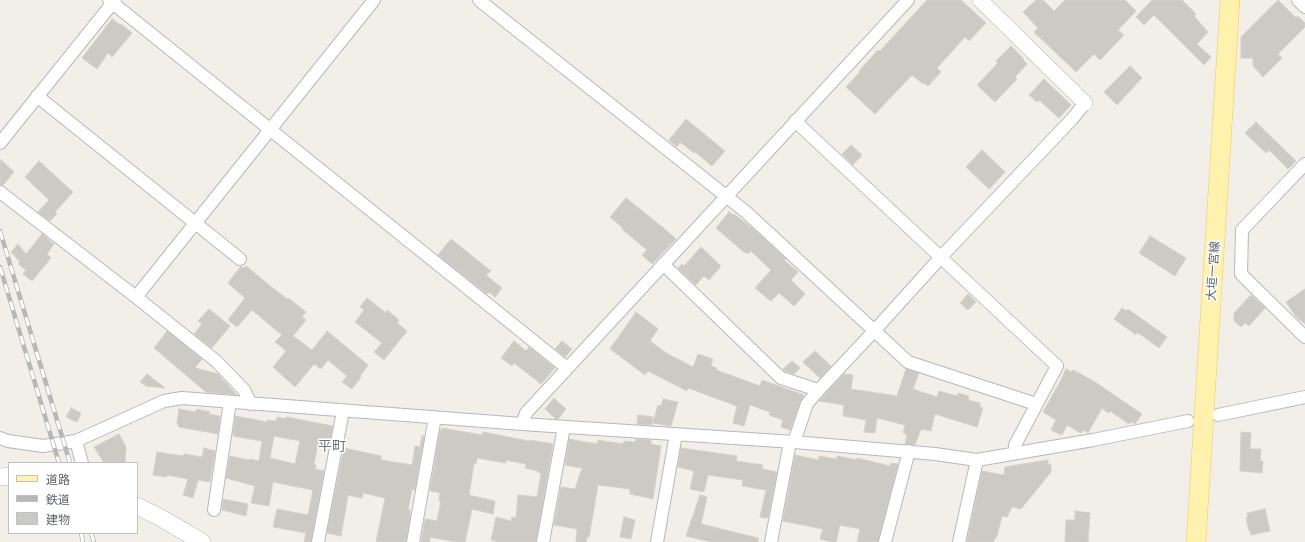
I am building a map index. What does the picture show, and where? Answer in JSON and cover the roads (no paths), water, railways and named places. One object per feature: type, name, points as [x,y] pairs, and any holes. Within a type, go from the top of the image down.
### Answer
[{"type":"main road","name":"大垣一宮線","points":[[1196,542],[1230,0]]},
{"type":"main road","points":[[138,506],[202,542]]},
{"type":"street","points":[[136,297],[374,0]]},
{"type":"street","points":[[479,0],[746,212],[908,362],[1036,404]]},
{"type":"street","points":[[522,424],[526,413],[908,0]]},
{"type":"street","points":[[771,542],[792,442],[807,404],[818,390],[941,257],[1072,119],[1085,103],[980,0]]},
{"type":"street","points":[[1298,0],[1305,7]]},
{"type":"street","points":[[0,143],[112,1],[270,130],[567,368]]},
{"type":"street","points":[[37,96],[240,259]]},
{"type":"street","points":[[795,121],[1056,366],[1015,446],[1016,453]]},
{"type":"street","points":[[1305,164],[1242,230],[1241,274],[1305,337]]},
{"type":"street","points":[[0,192],[216,361],[244,390],[250,404]]},
{"type":"street","points":[[664,264],[780,378],[818,390]]},
{"type":"street","points":[[1218,415],[1305,397]]},
{"type":"street","points":[[0,438],[8,441],[43,446],[76,441],[164,401],[182,398],[522,424],[792,442],[935,454],[977,460],[1093,440],[1188,421]]},
{"type":"street","points":[[214,510],[230,402]]},
{"type":"street","points":[[318,542],[343,411]]},
{"type":"street","points":[[413,542],[435,417]]},
{"type":"street","points":[[544,542],[564,427]]},
{"type":"street","points":[[657,542],[676,434]]},
{"type":"street","points":[[76,441],[82,462]]},
{"type":"street","points":[[885,542],[909,452]]},
{"type":"street","points":[[959,542],[977,460]]},
{"type":"street","points":[[0,468],[8,474]]},
{"type":"railway","points":[[0,231],[70,462]]},
{"type":"railway","points":[[0,267],[59,462]]},
{"type":"railway","points":[[81,534],[83,542]]},
{"type":"railway","points":[[91,534],[94,542]]},
{"type":"district","name":"平町","points":[[332,446]]}]
